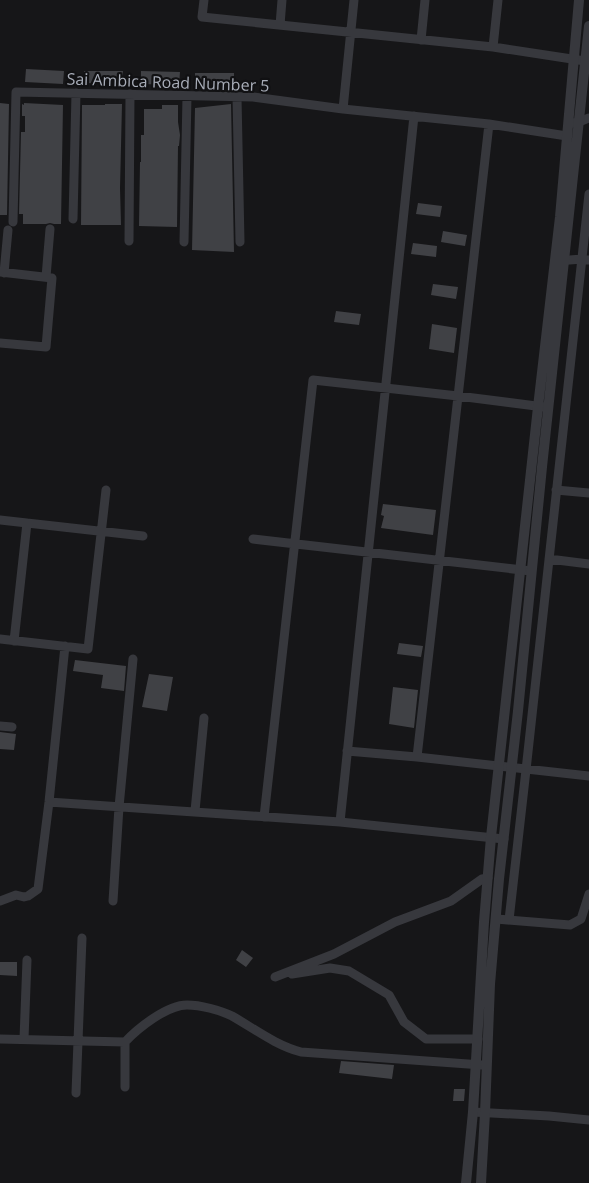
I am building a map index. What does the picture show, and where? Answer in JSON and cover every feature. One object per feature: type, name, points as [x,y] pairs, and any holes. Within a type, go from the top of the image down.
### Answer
[{"type":"street","points":[[204,0],[202,17],[493,48],[585,61]]},
{"type":"street","points":[[280,25],[282,0]]},
{"type":"street","points":[[343,109],[354,0]]},
{"type":"street","points":[[421,40],[425,0]]},
{"type":"street","points":[[493,48],[498,0]]},
{"type":"street","points":[[560,261],[560,208],[579,0]]},
{"type":"street","points":[[466,1183],[473,1112],[491,837],[526,570],[560,261],[584,120],[585,61],[589,26]]},
{"type":"street","name":"Sai Ambica Road Number 5","points":[[2,273],[11,226],[16,92],[253,97],[343,109],[489,124],[567,136]]},
{"type":"street","points":[[73,219],[76,93]]},
{"type":"street","points":[[129,241],[130,94]]},
{"type":"street","points":[[184,242],[187,96]]},
{"type":"street","points":[[237,97],[240,242]]},
{"type":"street","points":[[340,822],[414,116]]},
{"type":"street","points":[[568,124],[584,120]]},
{"type":"street","points":[[417,757],[489,124]]},
{"type":"street","points":[[508,920],[556,490],[586,259],[589,194]]},
{"type":"street","points":[[0,343],[46,347],[50,230]]},
{"type":"street","points":[[560,261],[586,259]]},
{"type":"street","points":[[2,273],[49,277]]},
{"type":"street","points":[[264,816],[313,380],[543,407]]},
{"type":"street","points":[[0,639],[88,649],[106,490]]},
{"type":"street","points":[[556,490],[589,493]]},
{"type":"street","points":[[0,520],[143,536]]},
{"type":"street","points":[[14,641],[27,523]]},
{"type":"street","points":[[253,539],[526,570]]},
{"type":"street","points":[[549,559],[589,564]]},
{"type":"street","points":[[481,1183],[486,1113],[490,984],[511,768],[526,570]]},
{"type":"street","points":[[0,901],[16,895],[28,896],[38,889],[65,646]]},
{"type":"street","points":[[113,901],[119,807],[133,659]]},
{"type":"street","points":[[195,812],[204,718]]},
{"type":"street","points":[[0,726],[12,727]]},
{"type":"street","points":[[347,752],[417,757],[589,776]]},
{"type":"street","points":[[49,802],[340,822],[504,839]]},
{"type":"street","points":[[478,1039],[426,1038],[404,1022],[389,996],[349,971],[330,968],[275,977],[334,954],[395,922],[451,901],[482,879],[499,879]]},
{"type":"street","points":[[496,919],[570,925],[581,919],[589,894]]},
{"type":"street","points":[[76,1093],[82,938]]},
{"type":"street","points":[[24,1039],[27,960]]},
{"type":"street","points":[[124,1087],[125,1042],[138,1029],[158,1015],[186,1005],[210,1008],[230,1015],[274,1041],[301,1052],[487,1066]]},
{"type":"street","points":[[0,1039],[125,1042]]},
{"type":"street","points":[[473,1112],[589,1120]]},
{"type":"building","points":[[26,69],[64,71],[63,84],[25,82]]},
{"type":"building","points":[[84,71],[123,71],[122,84],[84,83]]},
{"type":"building","points":[[141,71],[180,72],[179,85],[141,84]]},
{"type":"building","points":[[195,73],[234,73],[234,86],[195,85]]},
{"type":"building","points":[[0,103],[9,104],[7,215],[0,215]]},
{"type":"building","points":[[24,103],[63,105],[61,224],[23,224],[23,214],[19,214],[21,132],[25,132],[25,116],[22,116],[22,104],[24,105]]},
{"type":"building","points":[[122,104],[121,225],[81,225],[82,105]]},
{"type":"building","points":[[231,104],[234,252],[192,250],[195,108]]},
{"type":"building","points":[[162,105],[178,105],[180,135],[178,146],[177,227],[139,226],[141,135],[144,135],[144,109],[162,109]]},
{"type":"building","points":[[418,203],[442,206],[440,217],[416,214]]},
{"type":"building","points":[[443,231],[467,235],[465,246],[441,242]]},
{"type":"building","points":[[413,243],[437,246],[436,257],[411,254]]},
{"type":"building","points":[[433,284],[458,287],[456,299],[431,295]]},
{"type":"building","points":[[336,311],[361,314],[359,325],[334,322]]},
{"type":"building","points":[[432,324],[457,328],[454,353],[429,349]]},
{"type":"building","points":[[383,504],[436,510],[433,535],[381,528],[384,516],[381,515]]},
{"type":"building","points":[[399,643],[423,646],[421,657],[397,654]]},
{"type":"building","points":[[75,660],[126,666],[124,691],[101,688],[103,675],[73,671]]},
{"type":"building","points":[[149,674],[173,677],[167,711],[142,707]]},
{"type":"building","points":[[393,687],[418,690],[414,728],[389,724]]},
{"type":"building","points":[[0,732],[16,734],[14,750],[0,749]]},
{"type":"building","points":[[242,950],[253,958],[246,967],[236,960]]},
{"type":"building","points":[[0,962],[17,962],[17,976],[0,975]]},
{"type":"building","points":[[341,1061],[394,1065],[392,1079],[339,1073]]},
{"type":"building","points":[[454,1089],[465,1089],[464,1101],[453,1101]]}]
